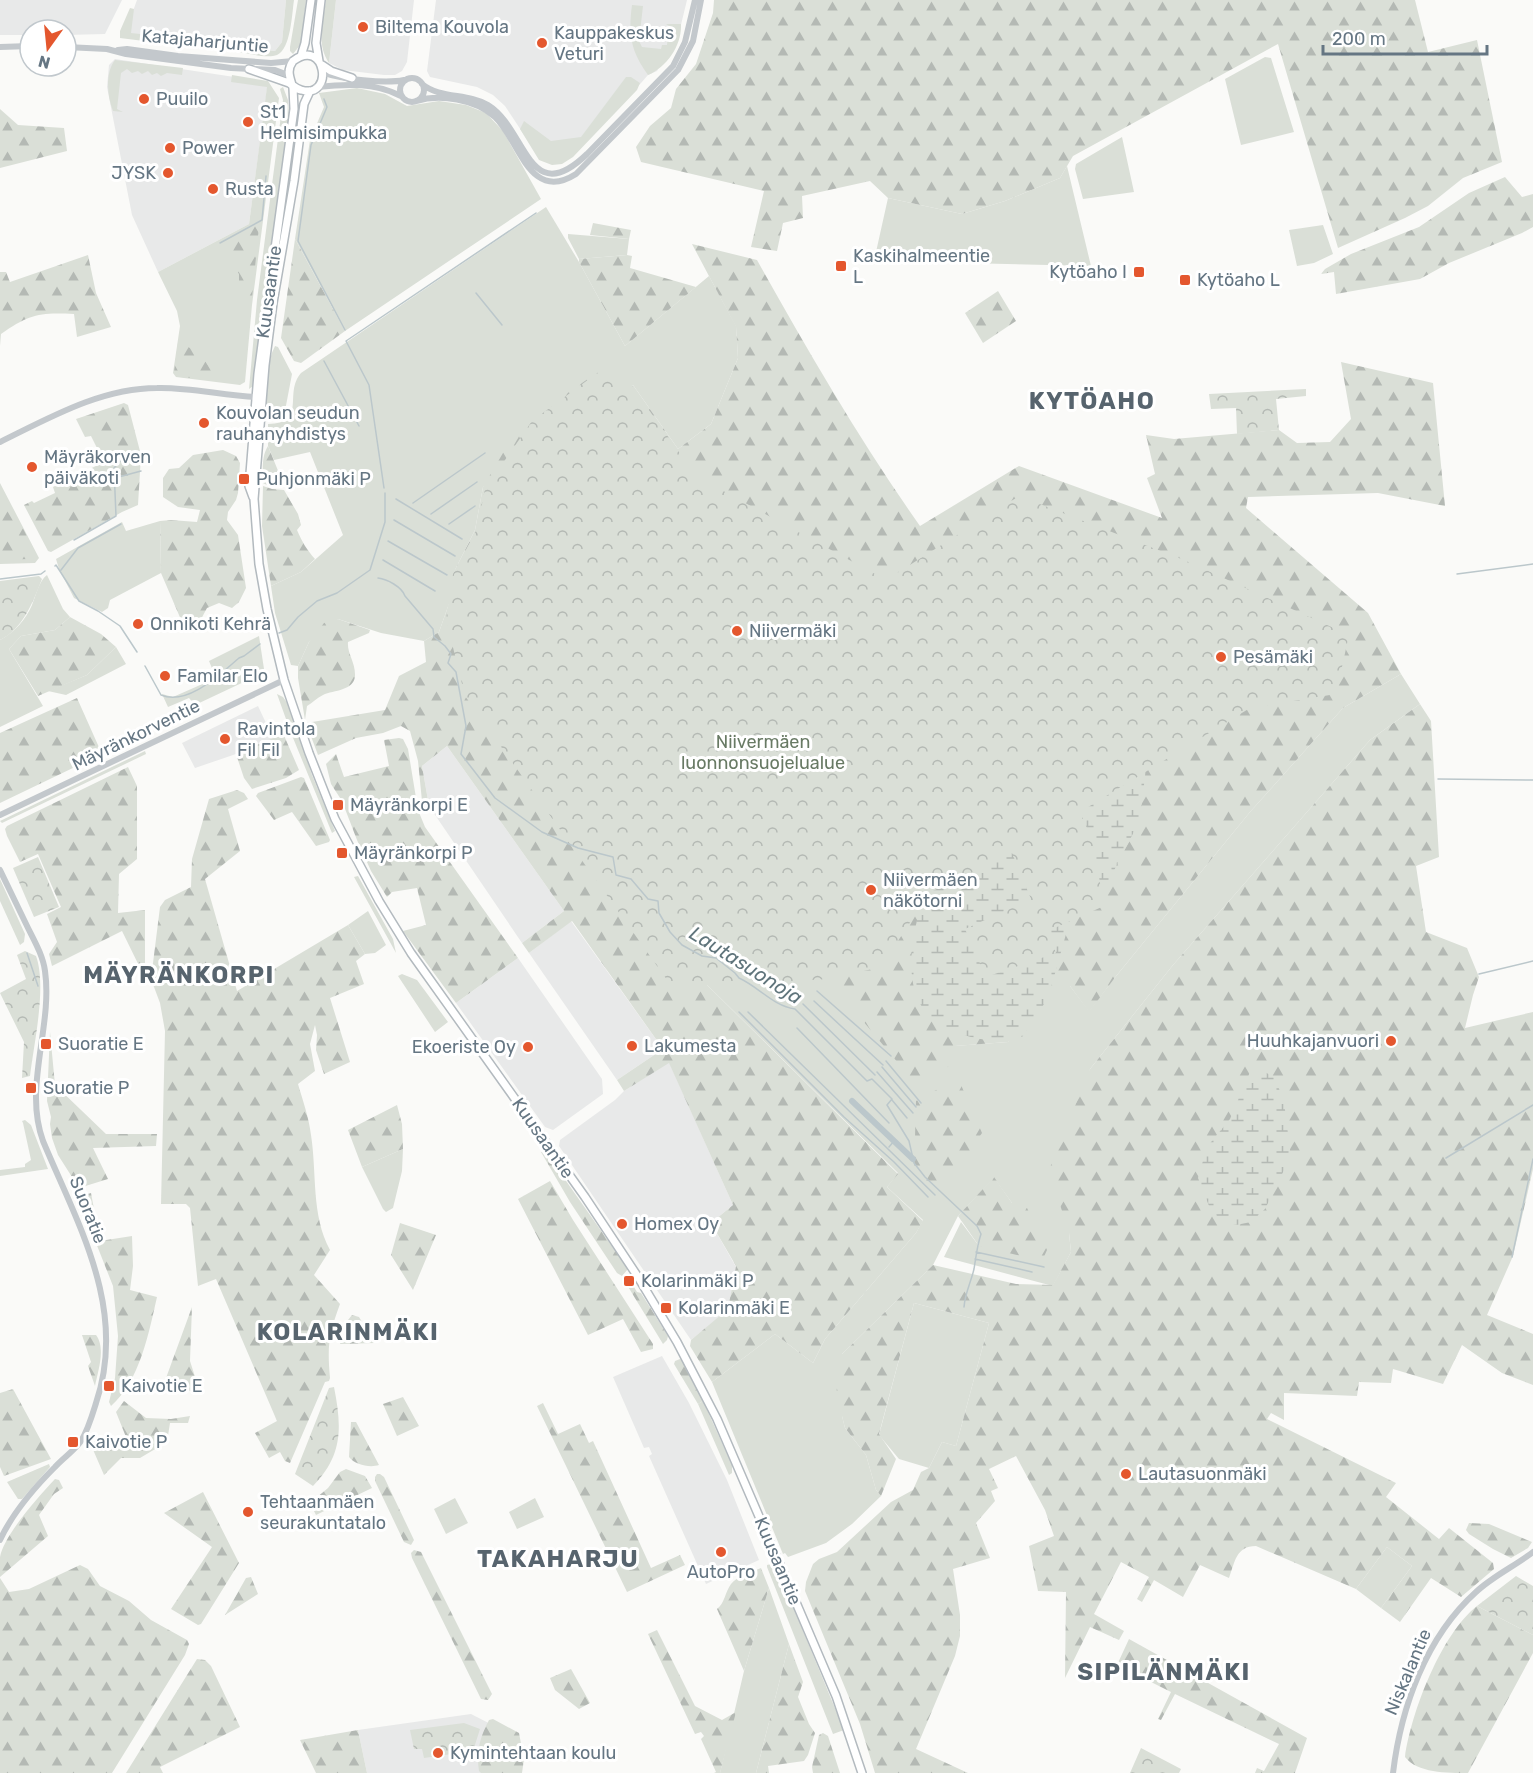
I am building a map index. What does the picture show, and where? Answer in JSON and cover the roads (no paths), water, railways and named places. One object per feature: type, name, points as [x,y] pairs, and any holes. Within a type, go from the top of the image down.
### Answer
[{"type":"main road","points":[[301,56],[305,43],[310,0]]},
{"type":"main road","points":[[249,69],[292,84],[300,90],[313,89],[322,81],[324,74],[316,43],[321,0]]},
{"type":"main road","points":[[292,84],[288,75],[289,69],[293,61],[301,56],[313,57],[331,71],[352,78]]},
{"type":"main road","name":"Kuusaantie","points":[[292,84],[293,121],[259,397],[254,499],[259,564],[284,680],[311,759],[335,819],[379,901],[411,953],[585,1197],[660,1311],[686,1358],[717,1419],[836,1696],[862,1773]]},
{"type":"main road","name":"Kuusaantie","points":[[259,397],[294,181],[302,112],[305,100],[313,89]]},
{"type":"street","points":[[553,178],[573,168],[673,66],[686,42],[695,0]]},
{"type":"street","points":[[313,89],[362,85],[387,90],[406,100],[450,99],[476,105],[500,123],[531,171],[544,179],[565,180],[576,174],[678,70],[693,41],[701,0]]},
{"type":"street","points":[[0,47],[18,46]]},
{"type":"street","name":"Katajaharjuntie","points":[[78,48],[127,49],[178,56],[271,63],[293,61]]},
{"type":"street","name":"Katajaharjuntie","points":[[113,50],[126,54],[275,70],[288,75]]},
{"type":"street","points":[[324,74],[341,79],[391,82],[412,77],[434,91],[470,98],[488,105],[506,123],[532,164],[553,178]]},
{"type":"street","points":[[401,96],[399,88],[404,80]]},
{"type":"street","points":[[416,101],[423,93],[422,84]]},
{"type":"street","points":[[0,442],[68,409],[129,390],[168,388],[259,397]]},
{"type":"street","name":"Mäyränkorventie","points":[[0,815],[284,680]]},
{"type":"street","name":"Suoratie","points":[[0,870],[45,967],[46,987],[36,1120],[96,1272],[105,1306],[107,1339],[102,1384],[85,1434],[77,1446],[21,1504],[0,1540]]},
{"type":"street","name":"Niskalantie","points":[[1393,1773],[1399,1734],[1409,1700],[1441,1631],[1453,1615],[1481,1587],[1533,1552]]},
{"type":"waterway","points":[[324,99],[327,107],[311,145],[298,241],[345,330]]},
{"type":"waterway","points":[[220,243],[262,220],[266,176]]},
{"type":"waterway","points":[[384,488],[369,385],[346,341],[536,213]]},
{"type":"waterway","points":[[476,293],[502,325]]},
{"type":"waterway","points":[[324,361],[359,426]]},
{"type":"waterway","points":[[74,540],[116,516],[114,468],[124,457],[138,453]]},
{"type":"waterway","points":[[413,503],[485,453]]},
{"type":"waterway","points":[[115,478],[141,471]]},
{"type":"waterway","points":[[431,514],[477,482]]},
{"type":"waterway","points":[[279,633],[287,630],[317,601],[337,593],[370,570],[385,522],[385,493]]},
{"type":"waterway","points":[[396,499],[462,539]]},
{"type":"waterway","points":[[449,524],[475,506]]},
{"type":"waterway","points":[[394,520],[455,556]]},
{"type":"waterway","points":[[61,570],[78,548],[121,524]]},
{"type":"waterway","points":[[388,541],[447,575]]},
{"type":"waterway","points":[[383,560],[435,591]]},
{"type":"waterway","points":[[1457,574],[1533,564]]},
{"type":"waterway","points":[[55,566],[79,601],[120,626],[137,652]]},
{"type":"waterway","points":[[0,579],[41,574],[45,571]]},
{"type":"waterway","name":"Lautasuonoja","points":[[378,578],[390,582],[401,590],[433,629],[434,637],[451,654],[448,663],[456,672],[466,726],[461,754],[495,798],[542,832],[578,848],[613,857],[616,875],[631,879],[648,899],[658,901],[659,913],[670,932],[682,945],[702,956],[716,958],[739,978],[773,1000],[795,1009],[867,1081],[872,1079],[892,1099],[887,1105],[909,1141],[914,1163],[925,1177],[977,1226],[981,1234],[964,1307]]},
{"type":"waterway","points":[[145,666],[161,695],[182,696],[203,687],[260,644]]},
{"type":"waterway","points":[[1438,779],[1533,780]]},
{"type":"waterway","points":[[27,953],[38,986]]},
{"type":"waterway","points":[[1479,974],[1533,961]]},
{"type":"waterway","points":[[817,991],[891,1056]]},
{"type":"waterway","points":[[814,1001],[883,1065]]},
{"type":"waterway","points":[[803,1004],[875,1075]]},
{"type":"waterway","points":[[739,1012],[928,1197]]},
{"type":"waterway","points":[[748,1012],[935,1195]]},
{"type":"waterway","points":[[797,1028],[889,1123]]},
{"type":"waterway","points":[[886,1061],[921,1103]]},
{"type":"waterway","points":[[882,1067],[916,1107]]},
{"type":"waterway","points":[[877,1072],[913,1113]]},
{"type":"waterway","points":[[892,1100],[907,1118]]},
{"type":"waterway","points":[[852,1101],[913,1159]]},
{"type":"waterway","points":[[1446,1158],[1533,1105]]},
{"type":"waterway","points":[[889,1147],[894,1141]]},
{"type":"waterway","points":[[1512,1257],[1533,1159]]},
{"type":"waterway","points":[[976,1252],[1044,1267]]},
{"type":"waterway","points":[[975,1259],[1032,1272]]},
{"type":"place","name":"Biltema Kouvola","points":[[363,27]]},
{"type":"place","name":"Kauppakeskus Veturi","points":[[542,43]]},
{"type":"place","name":"Puuilo","points":[[144,99]]},
{"type":"place","name":"St1 Helmisimpukka","points":[[248,122]]},
{"type":"place","name":"Power","points":[[170,148]]},
{"type":"place","name":"JYSK","points":[[168,173]]},
{"type":"place","name":"Rusta","points":[[213,189]]},
{"type":"place","name":"Kaskihalmeentie L","points":[[841,266]]},
{"type":"place","name":"Kytöaho I","points":[[1139,272]]},
{"type":"place","name":"Kytöaho L","points":[[1185,280]]},
{"type":"place","name":"Kouvolan seudun rauhanyhdistys","points":[[204,423]]},
{"type":"place","name":"Mäyräkorven päiväkoti","points":[[32,467]]},
{"type":"place","name":"Puhjonmäki P","points":[[244,479]]},
{"type":"place","name":"Onnikoti Kehrä","points":[[138,624]]},
{"type":"place","name":"Niivermäki","points":[[737,631]]},
{"type":"place","name":"Pesämäki","points":[[1221,657]]},
{"type":"place","name":"Familar Elo","points":[[165,676]]},
{"type":"place","name":"Ravintola Fil Fil","points":[[225,739]]},
{"type":"place","name":"Mäyränkorpi E","points":[[338,805]]},
{"type":"place","name":"Mäyränkorpi P","points":[[342,853]]},
{"type":"place","name":"Niivermäen näkötorni","points":[[871,890]]},
{"type":"place","name":"Huuhkajanvuori","points":[[1391,1041]]},
{"type":"place","name":"Suoratie E","points":[[46,1044]]},
{"type":"place","name":"Lakumesta","points":[[632,1046]]},
{"type":"place","name":"Ekoeriste Oy","points":[[528,1047]]},
{"type":"place","name":"Suoratie P","points":[[31,1088]]},
{"type":"place","name":"Homex Oy","points":[[622,1224]]},
{"type":"place","name":"Kolarinmäki P","points":[[629,1281]]},
{"type":"place","name":"Kolarinmäki E","points":[[666,1308]]},
{"type":"place","name":"Kaivotie E","points":[[109,1386]]},
{"type":"place","name":"Kaivotie P","points":[[73,1442]]},
{"type":"place","name":"Lautasuonmäki","points":[[1126,1474]]},
{"type":"place","name":"Tehtaanmäen seurakuntatalo","points":[[248,1512]]},
{"type":"place","name":"AutoPro","points":[[721,1552]]},
{"type":"place","name":"Kymintehtaan koulu","points":[[438,1753]]},
{"type":"district","name":"KYTÖAHO","points":[[1092,401]]},
{"type":"district","name":"MÄYRÄNKORPI","points":[[179,975]]},
{"type":"district","name":"KOLARINMÄKI","points":[[348,1332]]},
{"type":"district","name":"TAKAHARJU","points":[[558,1559]]},
{"type":"district","name":"SIPILÄNMÄKI","points":[[1164,1672]]},
{"type":"park label","name":"Niivermäen luonnonsuojelualue","points":[[763,752]]}]
